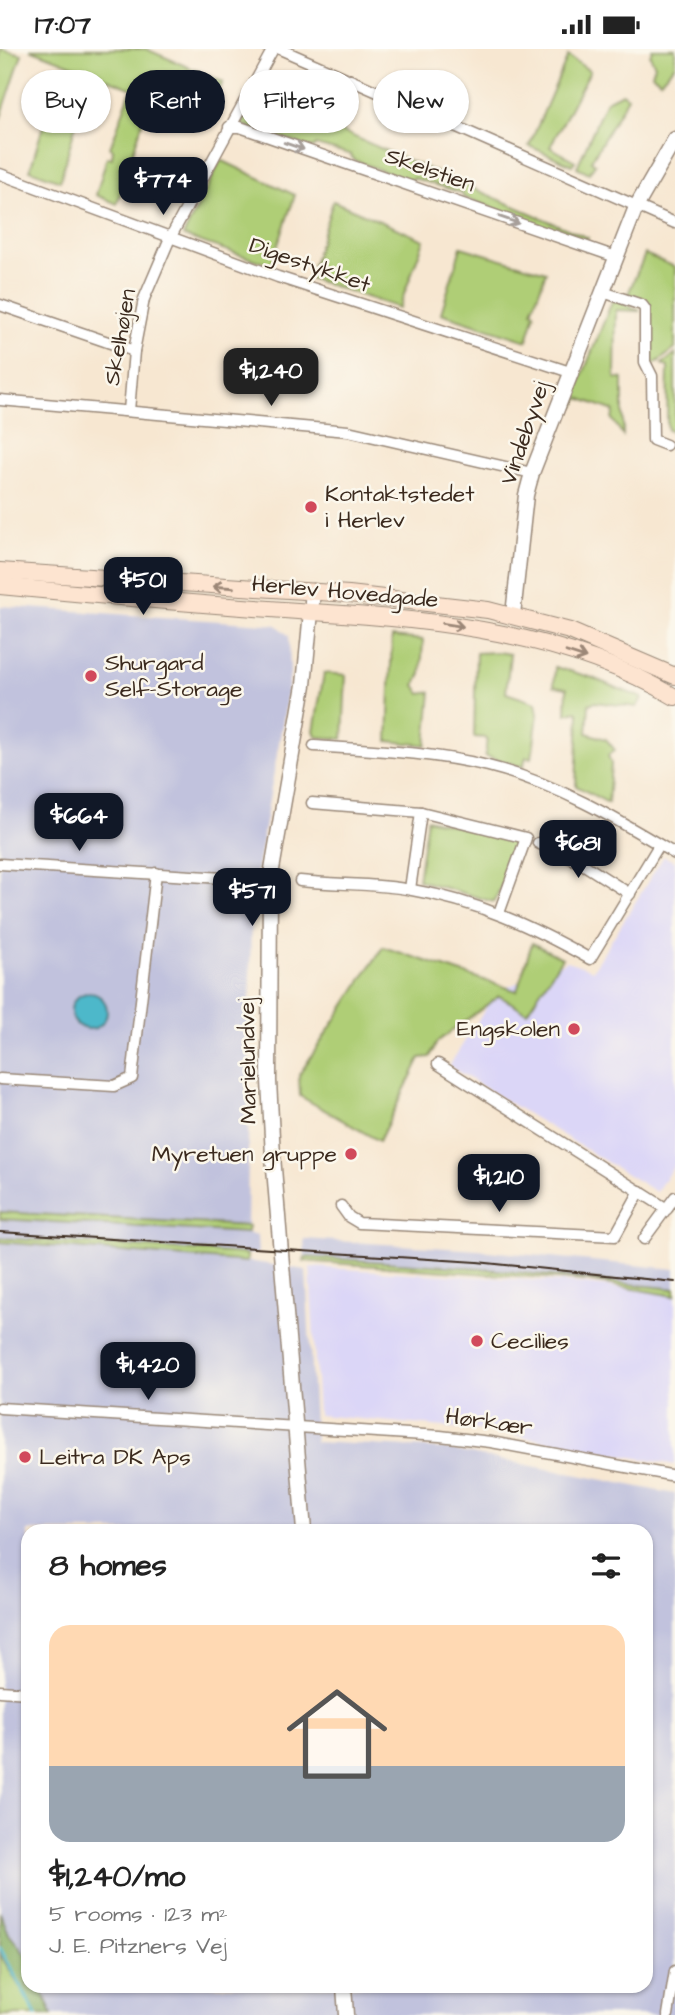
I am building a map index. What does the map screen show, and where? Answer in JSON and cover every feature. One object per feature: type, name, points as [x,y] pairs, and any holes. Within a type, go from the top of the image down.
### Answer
[{"type":"main road","name":"Herlev Hovedgade","points":[[0,571],[367,595],[513,615],[583,636],[675,676]]},
{"type":"main road","name":"Herlev Hovedgade","points":[[0,586],[312,612],[406,617],[511,636],[613,667],[675,697]]},
{"type":"street","name":"Skelhøjen","points":[[129,411],[134,351],[144,299],[170,239],[273,49]]},
{"type":"street","points":[[280,49],[675,223]]},
{"type":"street","name":"Skelstien","points":[[229,127],[240,127],[616,257]]},
{"type":"street","name":"Vindebyvej","points":[[511,636],[532,473],[636,207],[675,139]]},
{"type":"street","name":"Digestykket","points":[[0,174],[170,239],[570,372]]},
{"type":"street","points":[[603,292],[642,305],[645,309],[645,362],[652,376],[653,440],[666,445]]},
{"type":"street","points":[[0,305],[134,351]]},
{"type":"street","points":[[0,400],[348,431],[532,473]]},
{"type":"street","name":"Marielundvej","points":[[303,1524],[269,1093],[270,881],[304,685],[313,591]]},
{"type":"street","points":[[314,746],[428,754],[488,766],[584,801],[675,854]]},
{"type":"street","points":[[312,803],[421,812],[527,838],[499,913]]},
{"type":"street","points":[[410,889],[421,812]]},
{"type":"street","points":[[538,843],[581,863],[630,894]]},
{"type":"street","points":[[300,881],[410,889],[499,913],[537,929],[590,959],[659,845]]},
{"type":"street","points":[[0,864],[270,881]]},
{"type":"street","points":[[0,1079],[114,1086],[132,1078],[156,873]]},
{"type":"street","points":[[438,1064],[667,1209]]},
{"type":"street","points":[[341,1206],[349,1217],[359,1223],[615,1236],[640,1191]]},
{"type":"street","points":[[644,1239],[675,1197]]},
{"type":"street","name":"Hørkær","points":[[0,1408],[491,1442],[675,1476]]},
{"type":"street","points":[[0,1691],[21,1692]]},
{"type":"street","points":[[668,2015],[675,1971]]},
{"type":"street","points":[[344,1993],[346,2015]]},
{"type":"shaded area","points":[[0,606],[277,625],[289,636],[290,673],[285,709],[251,903],[247,1233],[257,1236],[258,1254],[247,1254],[247,1261],[306,1270],[315,1442],[445,1449],[675,1494],[675,2015],[0,2015]]},
{"type":"shaded area","name":"Engskolen","points":[[664,856],[675,862],[675,1164],[656,1192],[449,1066],[496,992],[567,961],[593,970]]},
{"type":"shaded area","points":[[304,1239],[478,1250],[675,1269],[675,1289],[477,1268],[305,1257]]},
{"type":"shaded area","points":[[310,1267],[577,1283],[675,1295],[675,1465],[497,1432],[318,1415]]},
{"type":"green space","points":[[0,49],[22,54],[0,120]]},
{"type":"green space","points":[[30,49],[146,49],[195,70],[125,70],[125,86],[111,80],[111,70],[84,70]]},
{"type":"green space","points":[[652,49],[675,49],[675,65],[660,81],[652,74],[655,65],[650,56]]},
{"type":"green space","points":[[568,56],[590,71],[550,147],[575,161],[572,165],[529,146]]},
{"type":"green space","points":[[622,93],[628,97],[591,161],[595,164],[589,173],[577,167],[606,101]]},
{"type":"green space","points":[[125,107],[125,133],[139,133],[117,204],[96,195],[107,157],[112,158],[113,149],[110,148]]},
{"type":"green space","points":[[41,133],[73,133],[60,181],[30,170]]},
{"type":"green space","points":[[267,133],[345,133],[588,238],[585,242],[463,197],[462,193],[414,178],[409,181],[354,160],[350,154],[316,145],[313,148]]},
{"type":"green space","points":[[221,160],[295,195],[271,265],[183,236]]},
{"type":"green space","points":[[333,201],[424,240],[399,308],[309,278]]},
{"type":"green space","points":[[461,247],[546,272],[532,311],[535,313],[527,341],[441,313]]},
{"type":"green space","points":[[645,254],[675,267],[675,349],[652,366],[649,363],[649,305],[628,294]]},
{"type":"green space","points":[[613,299],[640,311],[616,310],[615,378],[623,379],[623,435],[612,419],[614,411],[579,398],[575,406],[571,404]]},
{"type":"green space","points":[[675,354],[675,433],[668,430],[667,425],[668,367],[662,364]]},
{"type":"green space","points":[[392,637],[423,640],[421,674],[415,685],[421,694],[431,692],[426,745],[388,741]]},
{"type":"green space","points":[[476,653],[510,654],[506,693],[536,703],[538,714],[532,758],[526,757],[523,767],[485,756],[487,738],[474,737]]},
{"type":"green space","points":[[555,667],[590,677],[642,698],[637,707],[594,702],[589,704],[587,733],[606,739],[615,750],[608,755],[611,764],[608,803],[576,786],[579,714],[577,711],[566,714],[567,688],[554,686]]},
{"type":"green space","points":[[324,673],[346,675],[343,739],[317,737],[314,731]]},
{"type":"green space","points":[[427,819],[521,842],[494,902],[418,880]]},
{"type":"green space","points":[[532,943],[562,958],[527,1012],[499,996],[437,1042],[430,1057],[420,1058],[379,1141],[300,1096],[299,1075],[383,947],[517,991]]},
{"type":"green space","points":[[0,1212],[248,1226],[247,1233],[0,1219]]},
{"type":"green space","points":[[0,1238],[247,1254],[247,1262],[0,1242]]},
{"type":"green space","points":[[305,1257],[477,1268],[675,1289],[675,1296],[588,1281],[304,1261]]},
{"type":"green space","points":[[0,1912],[9,1934],[21,1949],[21,1989],[0,1954]]},
{"type":"green space","points":[[0,1954],[21,1993],[24,1993],[37,2015],[0,2015]]},
{"type":"green space","points":[[24,1993],[44,1993],[52,2015],[37,2015]]},
{"type":"water","points":[[89,993],[102,998],[107,1011],[102,1024],[89,1029],[76,1024],[71,1011],[76,998]]},
{"type":"waterway","points":[[0,1948],[21,1987]]},
{"type":"waterway","points":[[24,1993],[36,2015]]},
{"type":"tram line","points":[[0,1232],[477,1262],[675,1282]]},
{"type":"place","name":"Kontaktstedet i Herlev","points":[[311,507]]},
{"type":"place","name":"Shurgard Self-Storage","points":[[91,676]]},
{"type":"place","name":"Engskolen","points":[[574,1029]]},
{"type":"place","name":"Myretuen gruppe","points":[[351,1154]]},
{"type":"place","name":"Cecilies","points":[[477,1341]]},
{"type":"place","name":"Leitra DK Aps","points":[[25,1457]]}]
